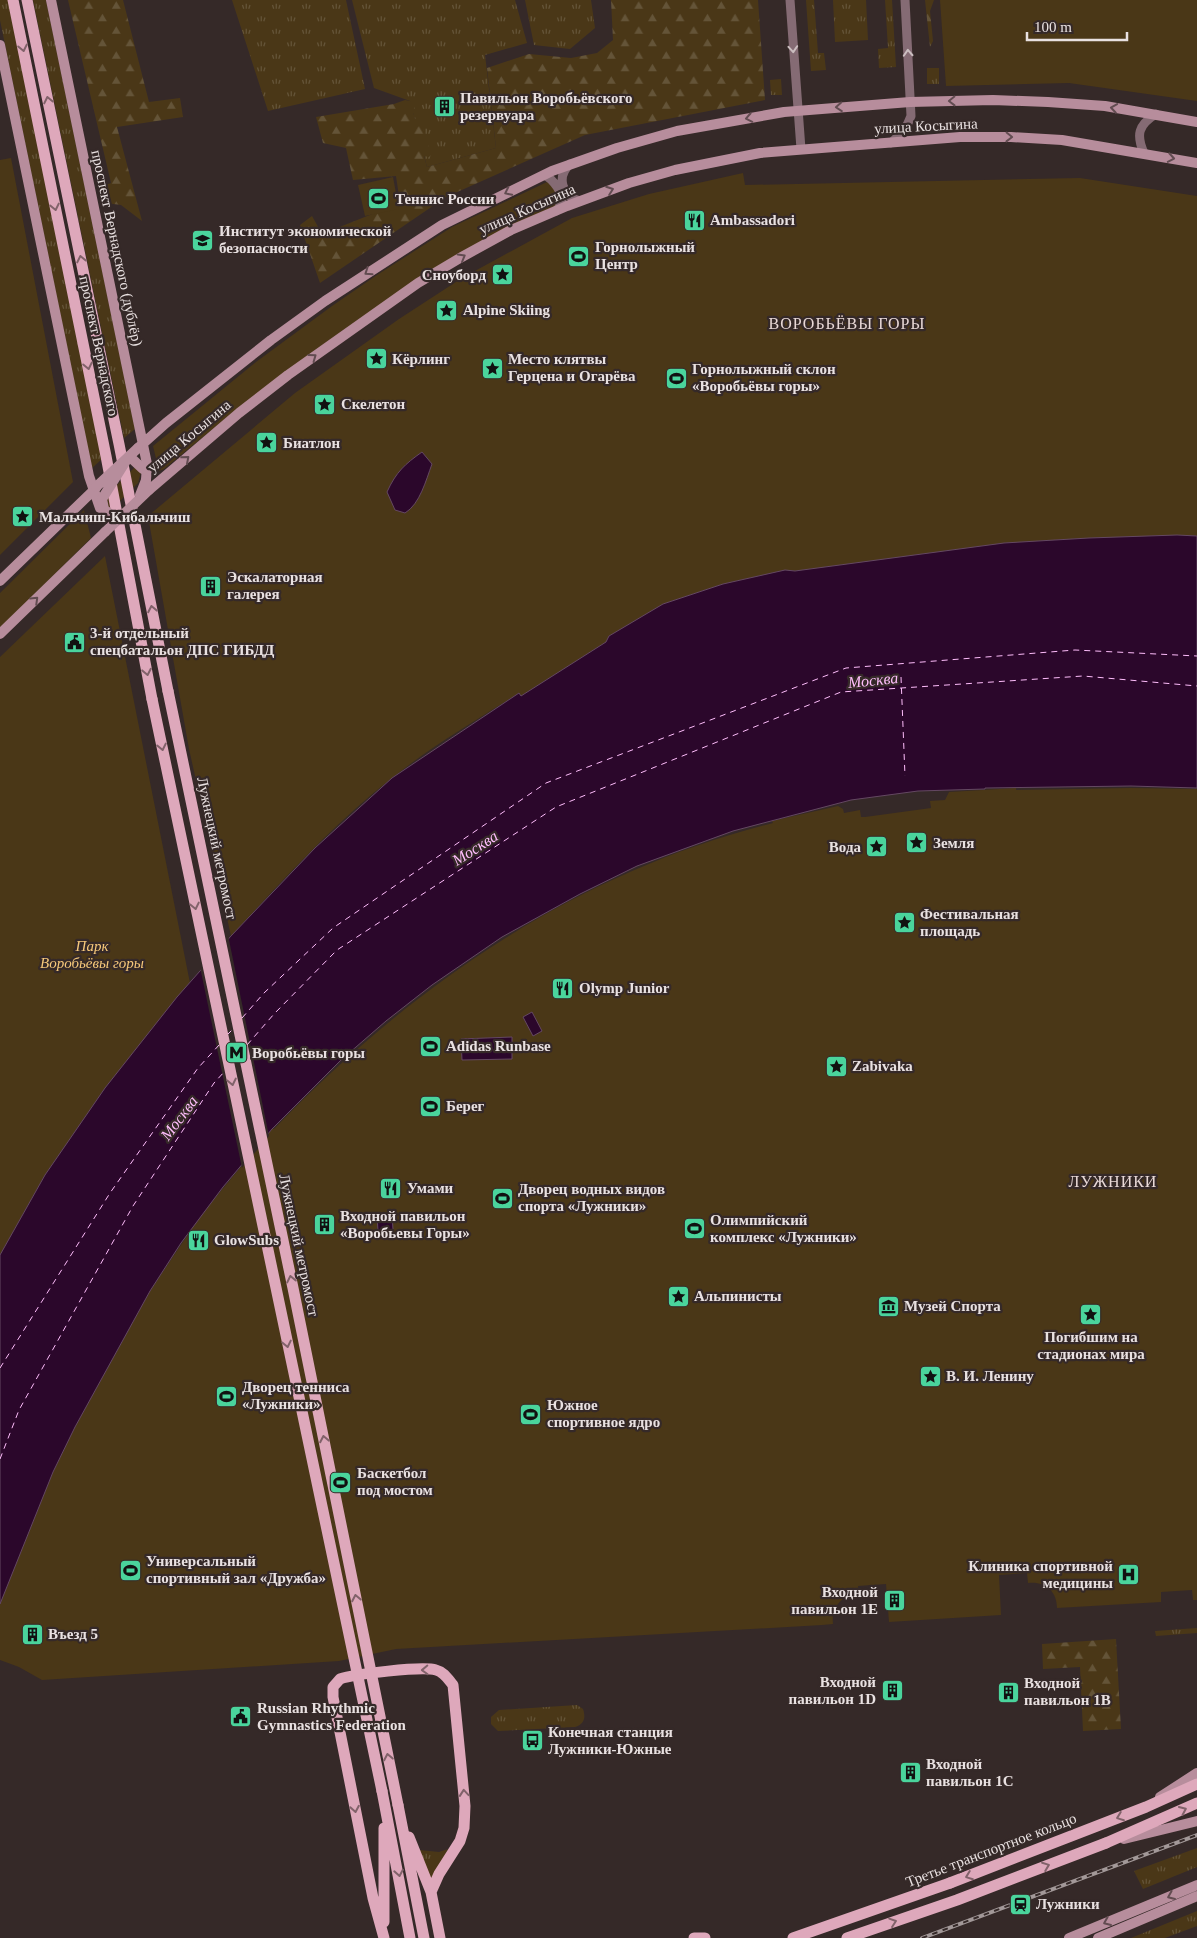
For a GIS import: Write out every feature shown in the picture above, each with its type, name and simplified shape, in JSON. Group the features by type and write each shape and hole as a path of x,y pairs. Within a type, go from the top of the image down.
{"main road":[{"name":"проспект Вернадского","path":"13,0 104,446 152,699 382,1791"},
{"name":"проспект Вернадского","path":"27,0 123,462 168,691"},
{"name":"проспект Вернадского (дублёр)","path":"51,0 140,446 147,464 146,479 138,501 117,520"},
{"path":"0,44 94,489 100,508 109,517 117,520"},
{"name":"улица Косыгина","path":"0,581 140,446 263,346 326,300 442,225 570,164 677,131 797,110 910,102 993,100 1048,102 1105,106 1197,122"},
{"name":"улица Косыгина","path":"146,479 369,317 460,258 511,230 556,210 629,183 675,170 760,153 960,138 1011,137 1062,140 1197,163"},
{"path":"117,520 104,509 102,498 129,456 146,479"},
{"path":"0,634 117,520"},
{"name":"Лужнецкий метромост","path":"168,691 293,1288 399,1810"},
{"path":"384,1937 372,1898 333,1697 333,1687 340,1679 380,1672 432,1669 443,1673 453,1685 464,1796 464,1828 460,1840 439,1874 431,1892"},
{"path":"1146,1807 1197,1773"},
{"name":"Третье транспортное кольцо","path":"793,1938 950,1883 1146,1807 1197,1784"},
{"path":"382,1791 385,1852 384,1937"},
{"path":"382,1791 410,1938"},
{"path":"847,1938 956,1900 1106,1843 1197,1803"},
{"path":"399,1810 431,1892 440,1938"},
{"path":"399,1810 424,1938"},
{"path":"1106,1843 1197,1821"},
{"path":"1070,1938 1197,1885"},
{"path":"1098,1938 1197,1896"},
{"path":"694,1938 705,1938"}],"street":[{"path":"790,0 801,149"},
{"path":"891,142 909,124 910,102 905,0"},
{"path":"1126,150 1136,141 1140,120 1135,111"},
{"path":"1144,153 1138,141 1141,126 1145,120 1156,114"},
{"path":"570,164 564,170 562,179 567,194 572,199 580,201"},
{"path":"544,175 555,182 561,199 561,204 556,210"}],"green space":[{"path":"0,0 9,0 102,459 92,468 0,20"},
{"path":"33,0 46,0 135,429 124,438"},
{"path":"68,0 123,0 149,102 180,98 183,117 117,127 142,221 121,205 106,203 103,186 111,183"},
{"path":"232,0 346,0 365,89 268,111"},
{"path":"352,0 515,0 527,43 485,55 496,148 427,167 410,101 374,88"},
{"path":"525,0 591,0 595,28 570,49 534,45"},
{"path":"611,0 758,0 765,100 585,135 446,197 320,283 300,225 312,216 322,234 400,203 396,176 353,180 346,148 323,143 316,117 394,104 405,100 415,105 415,111 413,112 415,119 421,121 431,155 429,157 424,156 427,167 496,148 487,68 529,54 571,58 597,53 613,40"},
{"path":"806,0 814,0 818,53 824,53 826,70 811,71"},
{"path":"833,0 866,0 868,40 835,42"},
{"path":"885,0 892,0 896,67 879,68 878,49 888,48"},
{"path":"925,0 934,0 930,11 933,41 930,47"},
{"path":"940,0 1197,0 1197,101 1069,83 946,86"},
{"path":"927,68 939,68 939,84 927,84"},
{"path":"781,79 782,95 771,95 770,80"},
{"path":"11,158 73,482 0,555 0,160"},
{"path":"743,173 745,185 1080,178 1197,196 1197,536 1177,535 795,571 785,570 609,636 606,642 521,696 519,693 470,723 392,778 349,814 231,936 189,749 148,516 295,393 399,319 462,278 572,218 649,194"},
{"name":"Теннис России","path":"393,177 399,209 365,216 358,185"},
{"path":"547,182 552,183 561,203 507,229 455,258 354,322 159,471 153,446 256,362 377,275 452,227"},
{"path":"135,467 141,472 138,483 109,510 106,496"},
{"path":"84,510 91,538 0,628 0,593"},
{"name":"Парк Воробьёвы горы","path":"105,556 190,983 105,1088 45,1175 0,1255 0,657"},
{"name":"Олимпийский комплекс «Лужники»","path":"1016,788 1016,790 1197,789 1197,1600 1193,1600 1192,1590 1161,1592 1161,1602 1057,1608 1055,1597 1049,1588 1040,1584 1028,1583 1027,1573 999,1575 1001,1615 889,1622 886,1584 858,1586 859,1595 843,1599 836,1607 833,1624 822,1625 396,1649 339,1661 42,1680 19,1667 0,1660 0,1604 11,1572 53,1472 75,1427 150,1291 201,1215 272,1129 383,1027 441,982 502,940 565,903 632,871 701,844 773,823 772,821 838,806 843,809 844,813 860,810 861,817 865,817 931,808 930,801 945,800 949,792"},
{"path":"1197,1628 1197,1633 1156,1636 1155,1631"},
{"path":"1116,1639 1121,1729 1083,1731 1080,1667 1043,1669 1042,1644"},
{"path":"577,1705 583,1709 584,1718 575,1727 498,1731 491,1724 491,1717 499,1710"},
{"path":"1197,1848 1197,1867 1143,1889 1134,1871"},
{"path":"448,1849 431,1883 419,1850 439,1852"},
{"path":"1197,1911 1197,1926 1165,1938 1131,1938"}],"water":[{"path":"422,452 432,464 419,498 405,513 395,510 387,492 402,469"},
{"name":"Москва","path":"1177,535 1197,536 1197,788 1131,786 985,788 918,791 851,800 733,831 637,866 580,894 502,937 432,985 341,1060 272,1129 223,1187 181,1243 150,1291 75,1427 53,1472 0,1604 0,1255 45,1175 105,1088 177,997 231,936 315,848 392,778 519,693 521,696 606,642 609,636 663,604 723,584 785,570 795,571 1004,543"},
{"path":"532,1012 542,1031 533,1036 523,1017"},
{"path":"512,1037 512,1059 462,1060 461,1039"},
{"path":"392,1214 393,1230 378,1231 377,1215"}],"pier":[{"path":"228,935 269,1136 242,1168 200,967"}],"ferry route":[{"path":"242,1018 264,993 333,928 546,783 846,668 1075,650 1197,656"},
{"path":"247,1045 274,1014 337,950 556,807 841,692 1083,676 1197,686"},
{"path":"901,677 905,776"},
{"path":"227,1035 233,1029"},
{"path":"0,1368 110,1193 198,1068 220,1044"},
{"path":"234,1060 239,1054"},
{"path":"0,1459 19,1410 133,1206 214,1083 225,1071"}],"railway":[{"path":"922,1938 1197,1835"}],"place":[{"name":"Павильон Воробьёвского резервуара","path":"444,107"},
{"name":"Теннис России","path":"379,199"},
{"name":"Ambassadori","path":"694,220"},
{"name":"Институт экономической безопасности","path":"203,240"},
{"name":"Горнолыжный Центр","path":"579,256"},
{"name":"Сноуборд","path":"502,275"},
{"name":"Alpine Skiing","path":"447,310"},
{"name":"Кёрлинг","path":"376,359"},
{"name":"Место клятвы Герцена и Огарёва","path":"492,368"},
{"name":"Горнолыжный склон «Воробьёвы горы»","path":"676,378"},
{"name":"Скелетон","path":"325,404"},
{"name":"Биатлон","path":"267,443"},
{"name":"Мальчиш-Кибальчиш","path":"23,517"},
{"name":"Эскалаторная галерея","path":"211,586"},
{"name":"3-й отдельный спецбатальон ДПС ГИБДД","path":"74,642"},
{"name":"Земля","path":"917,843"},
{"name":"Вода","path":"877,847"},
{"name":"Фестивальная площадь","path":"904,923"},
{"name":"Olymp Junior","path":"563,988"},
{"name":"Adidas Runbase","path":"430,1046"},
{"name":"Воробьёвы горы","path":"236,1053"},
{"name":"Zabivaka","path":"836,1066"},
{"name":"Берег","path":"430,1106"},
{"name":"Умами","path":"391,1188"},
{"name":"Дворец водных видов спорта «Лужники»","path":"502,1198"},
{"name":"Входной павильон «Воробьевы Горы»","path":"324,1225"},
{"name":"Олимпийский комплекс «Лужники»","path":"694,1229"},
{"name":"GlowSubs","path":"198,1240"},
{"name":"Альпинисты","path":"678,1296"},
{"name":"Музей Спорта","path":"888,1306"},
{"name":"Погибшим на стадионах мира","path":"1091,1314"},
{"name":"В. И. Ленину","path":"930,1376"},
{"name":"Дворец тенниса «Лужники»","path":"226,1396"},
{"name":"Южное спортивное ядро","path":"531,1414"},
{"name":"Баскетбол под мостом","path":"341,1482"},
{"name":"Универсальный спортивный зал «Дружба»","path":"130,1570"},
{"name":"Клиника спортивной медицины","path":"1129,1575"},
{"name":"Входной павильон 1E","path":"894,1601"},
{"name":"Въезд 5","path":"32,1634"},
{"name":"Входной павильон 1D","path":"892,1691"},
{"name":"Входной павильон 1B","path":"1008,1692"},
{"name":"Russian Rhythmic Gymnastics Federation","path":"241,1717"},
{"name":"Конечная станция Лужники-Южные","path":"532,1741"},
{"name":"Входной павильон 1C","path":"910,1773"},
{"name":"Лужники","path":"1020,1904"}],"district":[{"name":"ВОРОБЬЁВЫ ГОРЫ","path":"847,323"},
{"name":"ЛУЖНИКИ","path":"1113,1181"}]}
